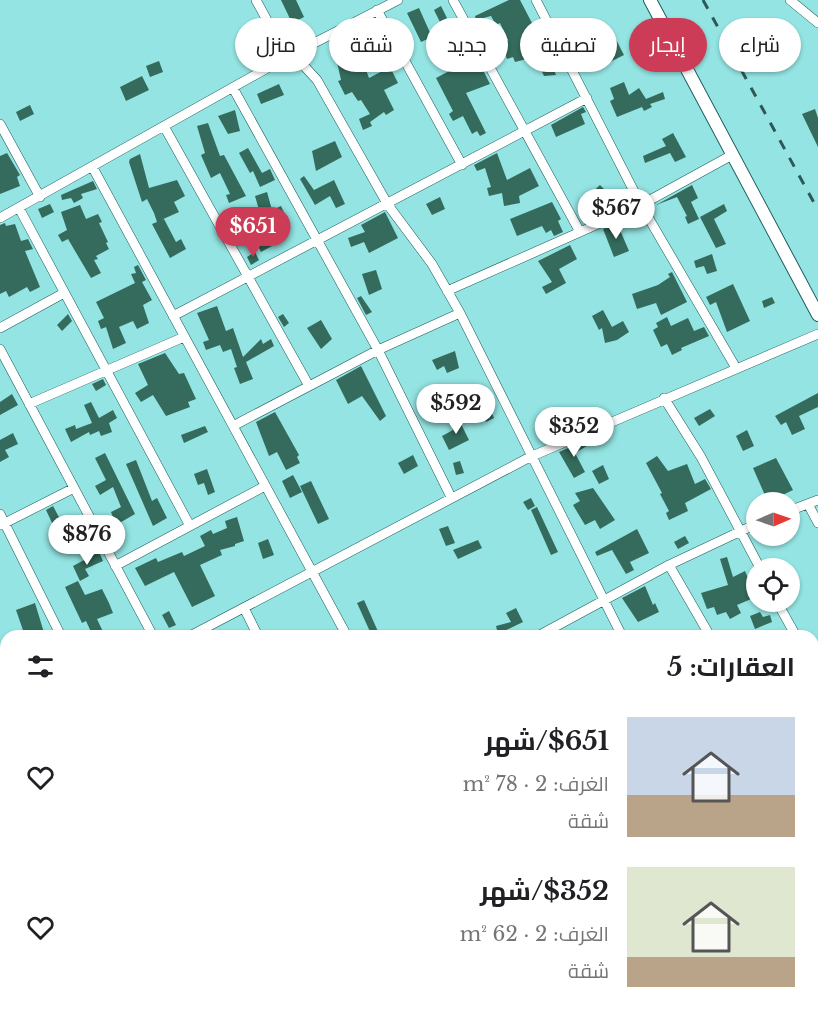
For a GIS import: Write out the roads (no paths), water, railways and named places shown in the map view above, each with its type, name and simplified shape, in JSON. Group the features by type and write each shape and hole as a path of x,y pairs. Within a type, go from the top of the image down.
{"street":[{"path":"256,0 266,18"},
{"path":"317,42 398,0"},
{"path":"453,0 580,232"},
{"path":"537,0 642,205 736,368"},
{"path":"650,0 818,315"},
{"path":"790,0 818,23"},
{"path":"377,10 462,165"},
{"path":"0,218 262,72"},
{"path":"310,72 317,80 388,205 426,255 460,313 530,457 619,630"},
{"path":"234,88 378,350 451,497"},
{"path":"173,316 388,205 587,98"},
{"path":"0,124 40,197"},
{"path":"165,128 309,386"},
{"path":"447,291 642,205 732,155"},
{"path":"93,168 344,630"},
{"path":"19,208 190,526"},
{"path":"0,327 64,292"},
{"path":"233,426 378,350 460,313"},
{"path":"202,630 530,457 818,334"},
{"path":"29,404 184,337"},
{"path":"0,349 150,630"},
{"path":"664,398 755,558"},
{"path":"115,566 265,486"},
{"path":"59,630 2,521 74,488"},
{"path":"800,507 818,500"},
{"path":"808,504 818,523"},
{"path":"548,630 746,528"},
{"path":"669,566 706,630"},
{"path":"244,608 255,630"},
{"path":"782,612 792,630"}],"railway":[{"path":"703,0 818,210"}]}
